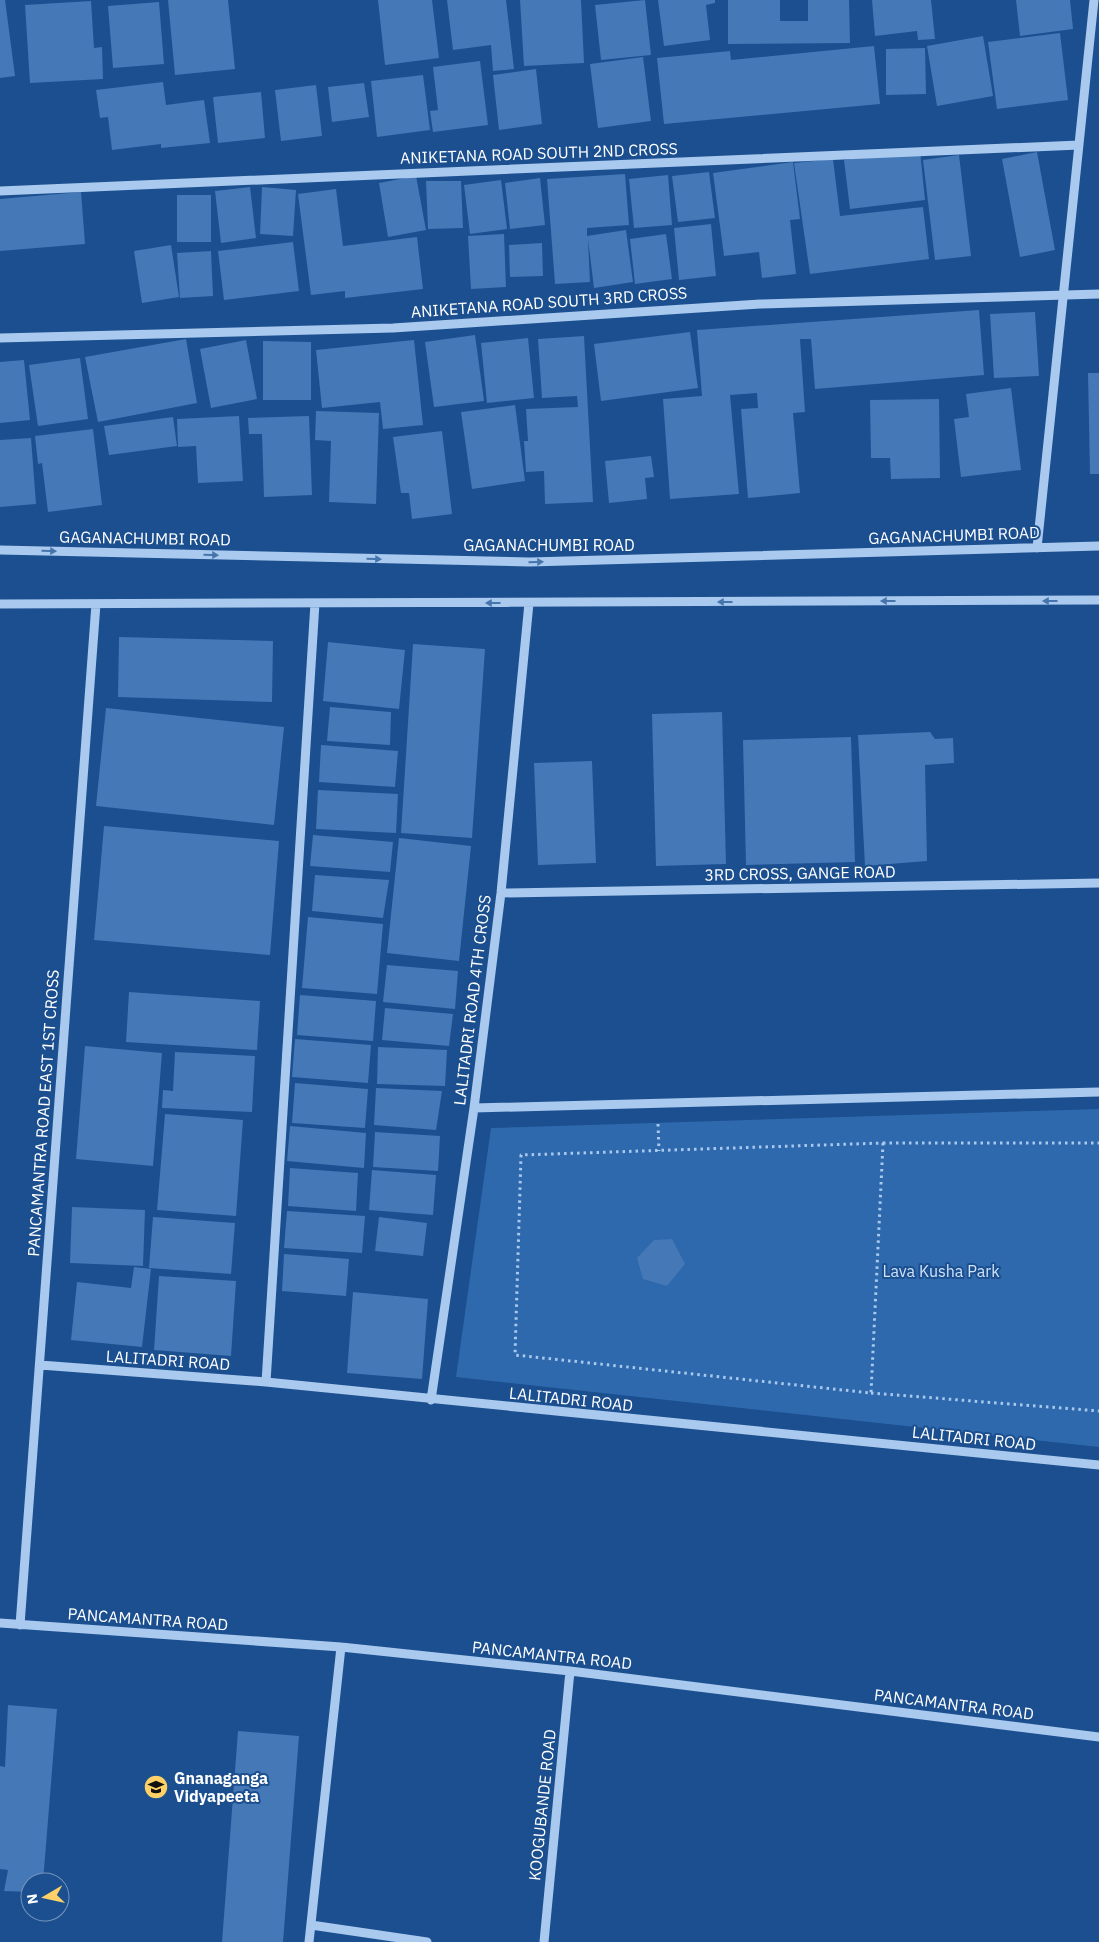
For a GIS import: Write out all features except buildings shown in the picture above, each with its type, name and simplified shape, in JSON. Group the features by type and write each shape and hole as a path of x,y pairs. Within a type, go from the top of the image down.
{"street":[{"path":"1037,548 1094,0"},
{"name":"ANIKETANA ROAD SOUTH 2ND CROSS","path":"0,191 1079,145"},
{"name":"ANIKETANA ROAD SOUTH 3RD CROSS","path":"0,338 393,328 760,304 1099,294"},
{"name":"GAGANACHUMBI ROAD","path":"0,550 530,562 1099,546"},
{"path":"0,604 1099,600"},
{"name":"LALITADRI ROAD 4TH CROSS","path":"431,1400 474,1108 501,893 529,602"},
{"path":"266,1382 315,603"},
{"name":"PANCAMANTRA ROAD EAST 1ST CROSS","path":"20,1625 96,604"},
{"name":"3RD CROSS, GANGE ROAD","path":"501,893 1099,883"},
{"path":"474,1108 1099,1092"},
{"name":"LALITADRI ROAD","path":"40,1365 266,1382 431,1400 1099,1465"},
{"name":"PANCAMANTRA ROAD","path":"0,1623 341,1648 570,1671 1099,1737"},
{"path":"309,1942 341,1648"},
{"name":"KOOGUBANDE ROAD","path":"544,1942 570,1671"},
{"path":"311,1925 427,1942"}],"path":[{"path":"656,1104 659,1151"},
{"path":"871,1393 883,1143"},
{"path":"1099,1143 883,1143 521,1155 515,1355 871,1393 1099,1411"}],"green space":[{"name":"Lava Kusha Park","path":"1099,1109 1099,1447 456,1377 491,1128"}],"place":[{"name":"Gnanaganga Vidyapeeta","path":"156,1787"}]}
